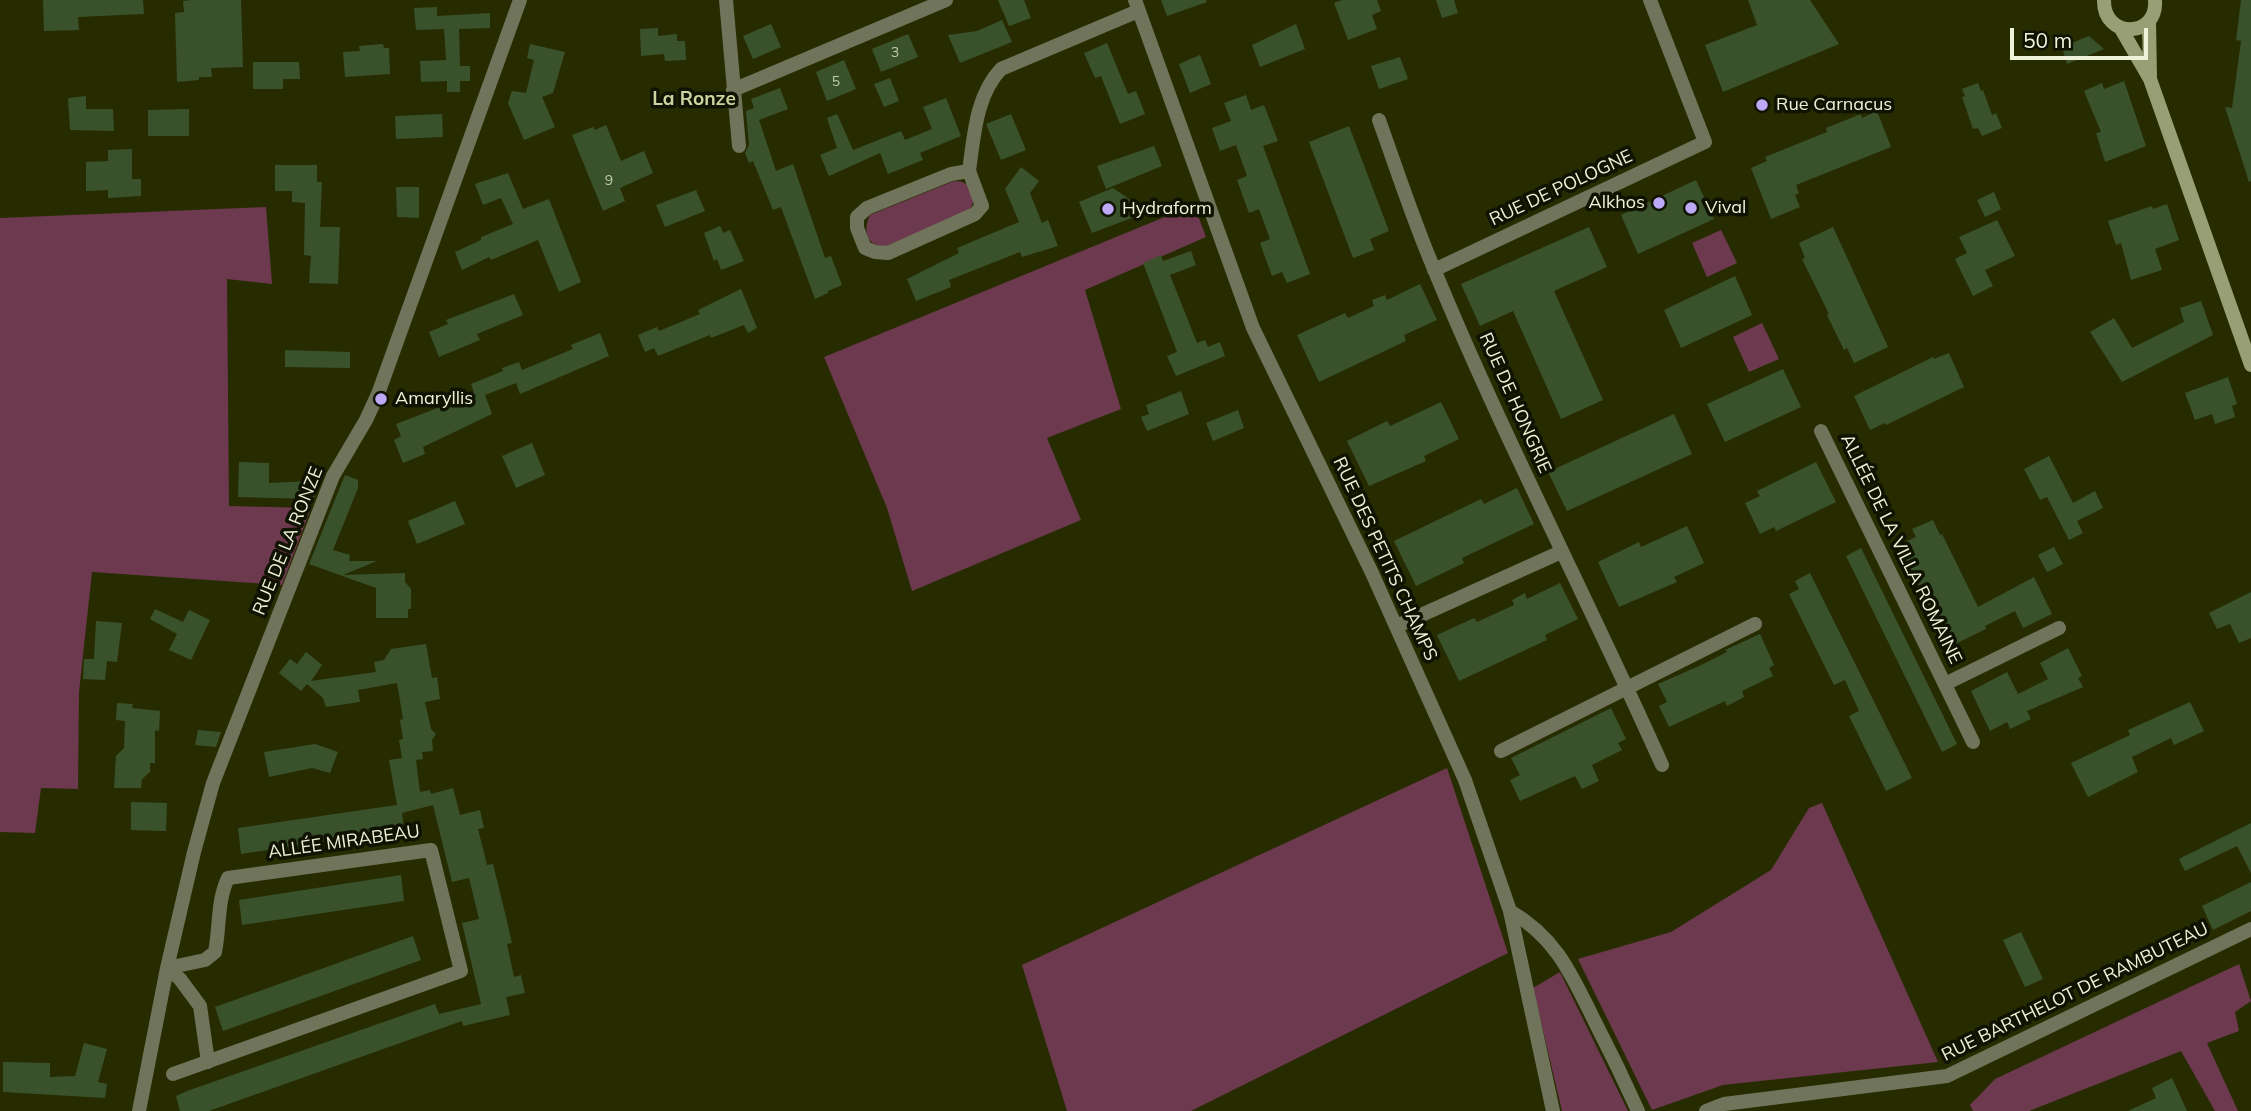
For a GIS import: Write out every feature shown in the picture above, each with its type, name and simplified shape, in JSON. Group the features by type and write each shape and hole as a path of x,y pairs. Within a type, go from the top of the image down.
{"main road":[{"path":"2104,0 2105,13 2110,22 2130,30 2141,28 2149,21 2158,1"},
{"path":"2149,21 2150,79"},
{"path":"2120,27 2150,79 2251,365"}],"street":[{"name":"RUE DE LA RONZE","path":"139,1111 167,968 213,783 333,476 366,420 377,394 520,0"},
{"path":"726,0 739,146"},
{"path":"733,90 946,0"},
{"name":"RUE DE POLOGNE","path":"1434,270 1705,142 1650,0"},
{"path":"970,171 951,174 867,208 857,218 857,228 865,248 888,253 975,214 982,206 970,171 978,116 992,79 1002,69 1137,6"},
{"name":"RUE DES PETITS CHAMPS","path":"1137,6 1253,328 1397,626 1465,780 1510,911 1553,1111"},
{"name":"RUE DE HONGRIE","path":"1379,120 1434,270 1561,552 1627,686 1662,765"},
{"name":"ALLÉE DE LA VILLA ROMAINE","path":"1821,431 1973,742"},
{"path":"1397,626 1561,552"},
{"path":"1501,751 1755,624"},
{"name":"ALLÉE DE LA VILLA ROMAINE","path":"1945,684 2059,628"},
{"name":"ALLÉE MIRABEAU","path":"167,968 205,960 215,953 221,893 228,878 431,850 461,971 173,1074"},
{"path":"1510,911 1529,922 1553,945 1575,978 1639,1111"},
{"name":"RUE BARTHELOT DE RAMBUTEAU","path":"1706,1111 1724,1104 1947,1076 2251,929"},
{"path":"167,968 180,979 201,1006 208,1062"}],"shaded area":[{"path":"954,181 965,183 972,191 973,201 969,211 884,247 870,240 867,226 870,215"},
{"path":"1194,205 1206,237 1085,290 1121,409 1047,438 1081,520 912,591 887,508 824,357"},
{"path":"266,207 272,284 227,279 229,506 311,508 282,585 92,572 79,692 78,789 41,788 35,833 0,832 0,218"},
{"path":"1721,230 1737,263 1707,277 1692,243"},
{"path":"1762,323 1779,359 1749,372 1733,337"},
{"path":"1447,768 1508,953 1191,1111 1067,1111 1022,965"},
{"path":"1822,803 1938,1062 1723,1085 1652,1110 1578,959 1671,932 1771,870 1809,808"},
{"path":"2239,964 2251,1001 2235,1012 2239,1031 2207,1043 2238,1111 2215,1111 2181,1051 2029,1111 1973,1111 1970,1105 1995,1079"},
{"path":"1560,972 1628,1111 1562,1111 1533,988"}],"building":[{"path":"43,0 143,0 144,14 78,17 79,30 44,31"},
{"path":"241,0 243,67 211,68 212,77 177,82 175,13 184,12 183,1"},
{"path":"998,0 1024,0 1031,18 1009,26"},
{"path":"1161,0 1206,0 1207,2 1167,16"},
{"path":"1342,0 1377,0 1381,11 1372,15 1377,29 1348,40 1334,3"},
{"path":"1436,0 1454,0 1458,13 1442,18"},
{"path":"1748,0 1810,0 1839,44 1723,92 1705,45 1757,25"},
{"path":"2241,0 2251,0 2249,182 2225,107 2232,108 2241,41 2236,40"},
{"path":"437,7 437,16 490,13 490,28 459,29 460,66 470,66 470,81 460,81 460,92 447,92 447,81 421,82 420,61 446,60 444,29 416,30 414,8"},
{"path":"1002,20 1012,42 960,63 948,35 977,31"},
{"path":"771,24 781,47 753,59 743,36"},
{"path":"1296,24 1305,49 1260,67 1252,45"},
{"path":"658,28 658,36 677,34 677,41 685,41 686,60 665,61 664,54 641,56 640,29"},
{"path":"908,34 918,57 881,72 872,49"},
{"path":"2089,36 2104,49 2067,64 2062,47"},
{"path":"1107,43 1128,94 1136,91 1145,114 1120,124 1101,76 1095,78 1084,53"},
{"path":"383,44 384,48 389,48 390,74 345,77 343,52 360,51 359,46"},
{"path":"530,44 565,52 553,93 542,97 555,127 524,140 508,103 512,91 526,93 534,60 527,58"},
{"path":"1200,55 1211,84 1190,93 1179,64"},
{"path":"1400,57 1408,79 1379,89 1371,66"},
{"path":"844,60 856,89 827,101 816,72"},
{"path":"253,62 299,62 300,79 283,79 283,89 253,89"},
{"path":"890,78 899,101 884,107 874,84"},
{"path":"2124,81 2146,146 2105,162 2096,133 2101,132 2084,91 2102,83 2104,89"},
{"path":"1978,83 1992,115 1996,113 2002,128 1982,136 1978,128 1973,129 1962,97 1965,96 1962,89"},
{"path":"780,88 788,109 759,120 776,171 793,164 825,258 831,256 842,285 815,299 781,207 773,210 753,161 749,163 745,153 749,145 746,111 754,108 751,99"},
{"path":"1246,95 1251,110 1264,105 1278,141 1263,146 1310,274 1287,283 1282,272 1272,276 1260,243 1270,239 1259,209 1249,213 1237,180 1247,176 1236,145 1220,151 1212,128 1231,121 1224,103"},
{"path":"86,96 86,109 113,109 114,131 70,130 68,98"},
{"path":"946,98 961,136 920,153 923,160 888,174 880,153 829,176 820,155 837,148 827,118 837,114 853,150 901,131 905,140 932,129 923,107"},
{"path":"189,109 189,136 148,136 148,110"},
{"path":"1877,111 1891,147 1796,185 1799,193 1795,195 1800,207 1771,219 1751,168 1767,161 1765,157 1827,132 1826,128 1861,114 1862,118"},
{"path":"442,114 443,137 396,139 395,116"},
{"path":"1011,114 1026,150 1001,160 986,124"},
{"path":"606,125 621,161 644,151 653,173 620,188 625,201 603,211 572,135"},
{"path":"1349,126 1389,231 1370,239 1374,250 1353,258 1309,142"},
{"path":"1154,146 1162,166 1106,189 1097,166"},
{"path":"132,149 132,179 141,179 141,196 108,198 108,190 86,191 86,162 108,161 108,150"},
{"path":"275,165 317,165 317,182 322,182 320,227 340,227 338,284 309,283 311,256 304,255 305,203 292,202 292,191 275,191"},
{"path":"1021,167 1039,181 1030,193 1042,223 1048,220 1058,246 1022,257 1020,252 949,280 951,287 916,301 907,279 959,253 957,248 1019,222 1005,189"},
{"path":"508,173 523,209 549,199 581,282 559,292 538,240 491,260 489,257 462,270 455,252 481,240 481,237 513,224 501,198 483,205 475,184"},
{"path":"1696,180 1714,219 1638,254 1621,215"},
{"path":"396,187 419,187 419,218 397,217"},
{"name":"Hydraform","path":"1113,188 1132,201 1137,216 1092,233 1079,202"},
{"path":"696,190 705,211 665,227 656,205"},
{"path":"1994,192 2001,209 1985,217 1977,200"},
{"path":"2167,204 2179,240 2155,249 2162,270 2131,280 2121,243 2116,245 2108,221 2152,206 2153,209"},
{"path":"1997,220 2015,256 1985,270 1993,286 1973,296 1955,259 1967,253 1959,237"},
{"path":"720,226 723,233 730,230 744,261 721,270 717,259 714,261 704,233"},
{"path":"1589,227 1607,267 1554,291 1603,400 1561,419 1513,311 1480,326 1461,284"},
{"path":"1833,227 1888,347 1854,363 1847,348 1844,350 1827,315 1829,314 1802,259 1805,258 1799,243"},
{"path":"1191,251 1196,265 1170,275 1197,343 1205,340 1208,347 1220,342 1225,356 1176,376 1167,356 1177,352 1143,263 1161,255 1163,261"},
{"path":"1735,276 1752,315 1681,348 1664,310"},
{"path":"1420,284 1437,320 1404,335 1406,341 1319,382 1297,335 1345,313 1348,318 1374,306 1372,300 1385,295 1387,300"},
{"path":"741,289 757,328 748,333 744,325 711,338 710,335 658,356 654,348 645,352 638,335 657,327 659,331 700,314 698,310"},
{"path":"514,294 523,315 477,334 480,340 439,357 429,332 448,324 446,320"},
{"path":"2201,301 2213,335 2122,382 2090,332 2114,318 2132,348 2184,322 2180,308"},
{"path":"600,333 609,356 520,394 516,383 485,395 492,414 423,447 425,454 403,463 394,440 401,436 396,424 461,399 460,397 474,392 471,384 503,371 502,368 519,362 522,370 573,349 571,345"},
{"path":"285,350 350,352 350,368 285,367"},
{"path":"1949,353 1964,387 1886,425 1885,423 1870,430 1854,396 1933,357 1934,359"},
{"path":"1783,369 1801,407 1725,442 1707,404"},
{"path":"2228,377 2237,404 2232,406 2235,417 2215,424 2212,414 2195,420 2185,393"},
{"path":"1181,391 1189,414 1147,431 1141,417 1149,414 1146,405"},
{"path":"1441,402 1459,439 1424,456 1426,461 1369,486 1347,441 1387,421 1390,426"},
{"path":"1238,410 1244,428 1213,441 1206,423"},
{"path":"1674,414 1692,454 1567,511 1548,472"},
{"path":"532,443 545,475 516,488 502,456"},
{"path":"2049,456 2073,503 2095,491 2103,508 2077,521 2083,533 2069,540 2047,497 2040,500 2024,469"},
{"path":"239,462 269,463 269,483 309,481 320,484 313,499 238,497"},
{"path":"1816,462 1836,502 1776,531 1774,527 1760,534 1745,503 1760,496 1757,491"},
{"path":"345,475 358,480 358,488 333,550 350,555 349,561 377,561 343,575 405,573 405,582 411,589 408,618 376,618 376,588 309,564"},
{"path":"1517,488 1534,524 1462,558 1464,563 1416,586 1394,541 1481,499 1484,504"},
{"path":"455,501 465,524 417,544 408,521"},
{"path":"1933,520 1978,607 2034,577 2052,614 2023,628 2015,611 1949,647 1899,545 1916,537 1912,529"},
{"path":"1687,526 1704,563 1674,577 1677,582 1619,607 1598,562 1639,542 1641,547"},
{"path":"2054,547 2063,564 2047,572 2038,555"},
{"path":"1861,548 1957,744 1942,752 1846,556"},
{"path":"1810,573 1912,778 1886,791 1849,716 1859,711 1845,680 1834,685 1789,594 1799,589 1795,581"},
{"path":"1560,583 1578,619 1545,635 1547,640 1459,681 1437,635 1474,618 1477,622 1514,605 1512,600 1525,593 1527,599"},
{"path":"2251,592 2251,638 2239,643 2230,624 2217,629 2209,613"},
{"path":"155,609 183,622 189,610 210,620 191,660 169,650 177,634 150,619"},
{"path":"96,621 122,623 117,662 107,661 105,680 83,679 84,659 94,659"},
{"path":"1760,634 1774,665 1769,668 1773,676 1742,691 1744,697 1727,706 1725,701 1669,727 1659,706 1667,702 1658,684"},
{"path":"426,644 432,678 437,677 440,699 425,702 431,729 436,734 432,740 433,751 422,752 423,759 416,760 420,792 430,790 431,794 453,788 460,815 480,810 484,828 478,829 487,865 493,864 505,913 512,943 507,944 514,977 521,975 525,993 506,997 510,1015 463,1026 462,1021 209,1111 180,1111 176,1096 187,1091 435,1004 439,1014 481,1004 462,923 479,919 469,878 452,882 433,805 402,813 404,830 241,854 238,828 397,805 389,760 402,758 399,740 403,739 400,720 403,719 397,683 358,690 360,702 326,707 323,698 307,684 301,691 279,673 290,659 297,664 306,652 322,665 311,681 376,672 374,662 384,660 391,649"},
{"path":"2068,648 2082,676 2078,678 2083,687 2027,711 2031,719 2010,729 2007,722 1990,731 1971,691 2007,672 2018,694 2048,679 2040,663"},
{"path":"2190,702 2204,731 2174,745 2171,738 2132,757 2138,772 2088,797 2071,763 2130,735 2128,730"},
{"path":"117,703 133,704 132,708 160,711 159,731 155,730 155,763 150,763 150,772 142,779 141,788 114,788 116,756 124,748 125,721 116,720"},
{"path":"1611,708 1626,739 1618,743 1622,750 1592,765 1599,781 1582,789 1575,776 1520,801 1510,780 1520,775 1511,758"},
{"path":"198,730 221,732 216,747 195,745"},
{"path":"315,744 338,752 330,773 312,768 269,777 264,752"},
{"path":"131,802 167,803 166,831 131,830"},
{"path":"2251,823 2251,873 2237,846 2185,871 2179,859"},
{"path":"401,875 404,901 242,925 239,900"},
{"path":"2251,882 2251,911 2213,930 2202,906"},
{"path":"2021,932 2043,979 2025,987 2003,940"},
{"path":"413,936 421,960 223,1031 215,1007"},
{"path":"84,1043 107,1049 98,1082 107,1084 105,1098 3,1092 3,1062 50,1063 50,1077 75,1076"},
{"path":"2172,1078 2187,1111 2128,1111 2156,1098 2152,1088"}],"place":[{"name":"Rue Carnacus","path":"1762,105"},
{"name":"Alkhos","path":"1659,203"},
{"name":"Vival","path":"1691,208"},
{"name":"Hydraform","path":"1108,209"},
{"name":"Amaryllis","path":"381,399"}],"district":[{"name":"La Ronze","path":"694,99"}]}
